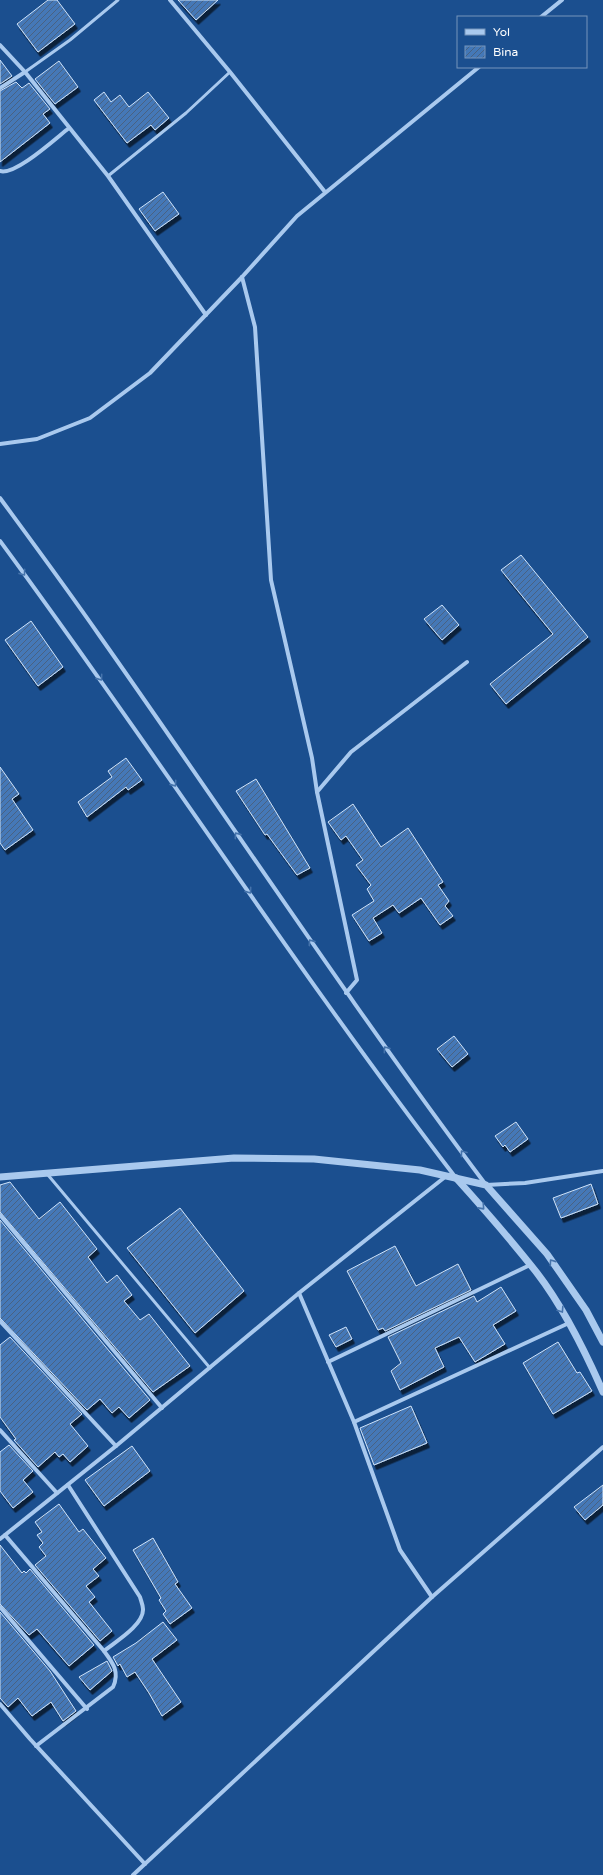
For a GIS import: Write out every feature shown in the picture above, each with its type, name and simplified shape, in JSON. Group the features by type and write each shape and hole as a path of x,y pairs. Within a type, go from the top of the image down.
{"street":[{"path":"170,0 230,72 325,192"},
{"path":"542,16 562,0"},
{"path":"0,45 25,72 108,176 206,315"},
{"path":"0,444 37,439 90,418 150,373 242,278 297,216 478,68"},
{"path":"0,88 25,72"},
{"path":"0,171 3,172 18,167 69,128"},
{"path":"242,278 255,327 271,580 312,758 317,792 357,980 346,993"},
{"path":"0,498 98,634 346,993 425,1104 486,1185 547,1254 586,1310 603,1342"},
{"path":"0,541 81,651 331,1008 456,1178 499,1225 530,1265 569,1323 603,1392"},
{"path":"317,792 351,752 467,662"},
{"path":"0,1177 234,1158 314,1159 420,1170 445,1177 486,1185 525,1183 603,1171"},
{"path":"0,1539 116,1446 299,1293 445,1177"},
{"path":"0,1215 162,1408"},
{"path":"328,1362 530,1265"},
{"path":"299,1293 354,1422 400,1550 432,1597"},
{"path":"0,1321 116,1446"},
{"path":"354,1422 569,1323"},
{"path":"0,1430 57,1493"},
{"path":"133,1875 432,1597 603,1446"},
{"path":"68,1485 136,1588 142,1604 142,1615 132,1630 104,1651"},
{"path":"5,1535 104,1651 116,1670 115,1682 112,1687 86,1709 36,1746"},
{"path":"0,1607 86,1709"},
{"path":"0,1704 36,1746 145,1864"}],"lane":[{"path":"25,72 70,40 118,0"},
{"path":"108,176 186,113 230,72"},
{"path":"47,1174 210,1368"}],"building":[{"path":"48,0 57,0 75,24 38,52 17,24"},
{"path":"178,0 218,0 196,20"},
{"path":"0,60 12,76 0,84"},
{"path":"59,61 78,87 55,104 35,79"},
{"path":"16,82 22,88 29,83 50,109 43,114 50,123 0,162 0,91"},
{"path":"104,92 111,102 120,95 129,107 148,92 169,118 155,130 151,125 127,143 94,100"},
{"path":"163,192 179,214 155,231 139,209"},
{"path":"521,555 588,637 506,704 490,684 553,634 501,570"},
{"path":"442,605 459,625 442,640 424,619"},
{"path":"31,621 63,667 38,686 5,640"},
{"path":"126,758 142,780 128,790 126,787 87,817 78,802 112,777 108,771"},
{"path":"0,767 19,794 12,799 33,830 5,850 0,843"},
{"path":"256,779 310,868 297,875 267,834 265,835 236,791"},
{"path":"353,804 381,847 408,828 443,882 438,885 449,901 445,906 453,916 440,925 421,898 399,913 393,905 373,918 382,933 369,941 352,915 374,901 367,889 371,885 356,865 363,860 346,836 341,840 328,822"},
{"path":"454,1036 468,1054 452,1067 437,1049"},
{"path":"516,1122 528,1139 510,1152 505,1145 503,1147 495,1136"},
{"path":"10,1182 39,1219 60,1202 97,1249 88,1257 107,1283 117,1275 132,1295 124,1301 140,1320 149,1314 190,1366 153,1392 0,1212 0,1185"},
{"path":"591,1184 598,1204 561,1218 553,1198"},
{"path":"180,1208 244,1291 195,1333 127,1248"},
{"path":"0,1220 150,1400 129,1418 119,1407 112,1413 100,1399 87,1410 0,1318"},
{"path":"395,1246 416,1286 458,1264 471,1290 385,1331 383,1328 378,1330 347,1271"},
{"path":"501,1287 516,1311 493,1325 505,1344 475,1362 459,1337 435,1348 444,1367 400,1390 391,1371 401,1363 388,1337 474,1296 477,1302"},
{"path":"346,1327 352,1339 336,1347 329,1335"},
{"path":"10,1337 82,1414 70,1424 88,1446 70,1462 63,1454 59,1457 55,1452 38,1467 14,1440 16,1439 0,1417 0,1345"},
{"path":"558,1342 577,1373 580,1372 592,1391 553,1414 523,1363"},
{"path":"411,1406 427,1443 374,1465 360,1428"},
{"path":"9,1445 33,1471 23,1480 33,1492 13,1508 0,1491 0,1452"},
{"path":"132,1446 150,1471 104,1506 85,1480"},
{"path":"603,1485 603,1505 585,1520 574,1507"},
{"path":"59,1504 79,1532 83,1529 106,1558 93,1569 99,1576 86,1586 95,1597 89,1602 112,1631 100,1641 35,1565 46,1556 39,1547 43,1543 37,1535 42,1532 35,1522"},
{"path":"153,1538 178,1582 175,1584 192,1608 170,1624 163,1614 166,1611 159,1600 161,1598 133,1550"},
{"path":"0,1545 22,1573 24,1571 26,1573 30,1569 94,1645 69,1666 37,1629 29,1635 0,1604"},
{"path":"0,1612 50,1671 76,1711 63,1721 51,1702 32,1716 18,1698 8,1707 0,1698"},
{"path":"163,1622 177,1640 152,1659 181,1702 162,1716 135,1672 127,1677 120,1664 118,1666 113,1657 136,1643"},
{"path":"107,1661 112,1671 90,1690 79,1677"}]}
